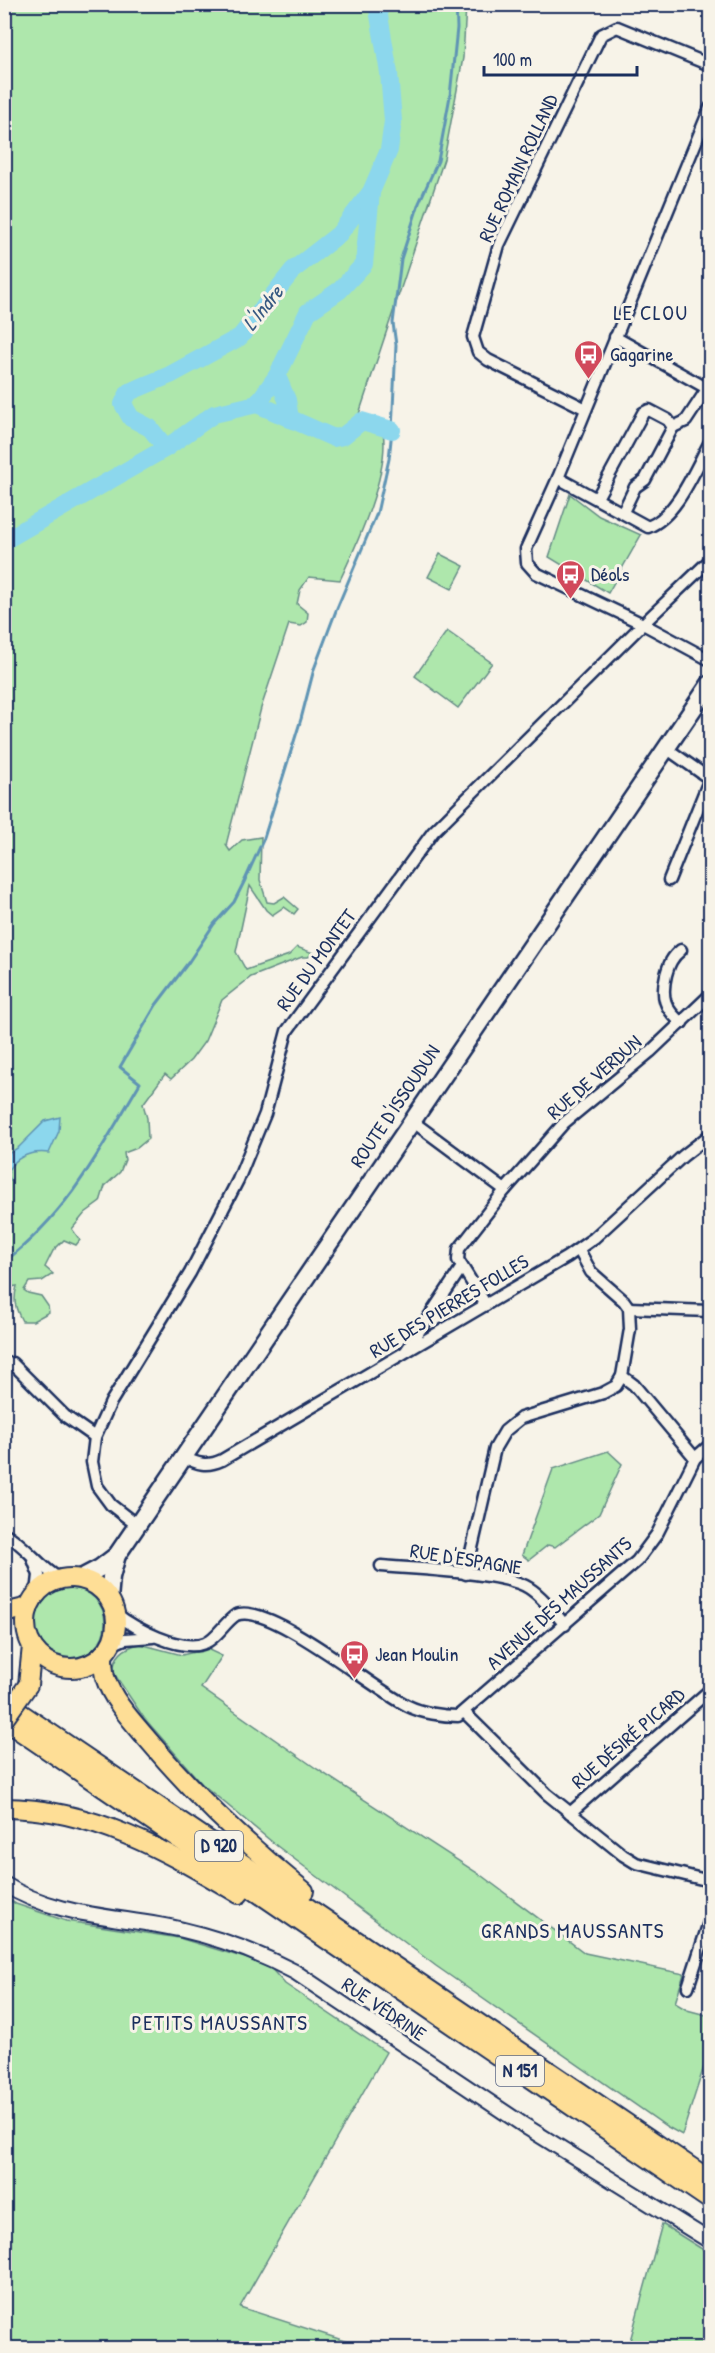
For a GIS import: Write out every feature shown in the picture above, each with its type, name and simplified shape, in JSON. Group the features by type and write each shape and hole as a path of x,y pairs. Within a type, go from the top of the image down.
{"main road":[{"name":"ROUTE D'ISSOUDUN","path":"112,1606 110,1581 121,1551 711,684"},
{"name":"ROUTE D'ISSOUDUN","path":"79,1578 100,1568 121,1551"},
{"path":"4,1613 33,1600 51,1582 60,1579 79,1578 96,1586 112,1606 115,1630 106,1650 90,1663 76,1667 60,1666 40,1655 32,1646"},
{"path":"28,1685 32,1646 26,1627 33,1600"},
{"name":"N 151","path":"106,1650 106,1680 127,1715 182,1780 256,1852 315,1900 408,1966 433,1991 711,2180"},
{"path":"4,1719 28,1685 60,1666"},
{"name":"D 920","path":"4,1701 433,1991"},
{"name":"D 920","path":"4,1719 329,1941"},
{"name":"D 920","path":"4,1808 19,1808 70,1817 111,1828 142,1840 185,1862 284,1921 329,1941"},
{"name":"N 151","path":"329,1941 711,2200"}],"street":[{"name":"RUE ROMAIN ROLLAND","path":"586,409 488,360 478,352 473,337 499,245 601,35 617,27 711,65"},
{"path":"711,108 558,478 526,549 526,563 536,573 643,624 711,660"},
{"path":"615,337 709,389 686,422 673,427 645,480 635,487 623,512"},
{"path":"597,498 643,413 649,410 668,420 673,427"},
{"path":"558,478 648,526 660,522 673,508 711,442"},
{"name":"RUE DU MONTET","path":"138,1526 111,1505 97,1486 92,1462 95,1437 111,1402 190,1273 238,1180 265,1114 287,1031 433,832 643,624 711,560"},
{"path":"666,748 710,779 669,880"},
{"path":"681,950 670,962 663,991 669,1012 682,1023"},
{"name":"RUE DE VERDUN","path":"404,1354 462,1267 457,1257 458,1250 505,1190 564,1123 650,1052 711,995"},
{"path":"412,1121 505,1190"},
{"name":"RUE DES PIERRES FOLLES","path":"184,1457 203,1465 215,1463 579,1250 683,1156 711,1135"},
{"path":"466,1574 495,1448 505,1431 521,1418 603,1394 616,1386 622,1376 630,1329 629,1308 591,1272 579,1250"},
{"path":"462,1267 486,1305"},
{"path":"629,1308 709,1311"},
{"path":"12,1363 65,1416 95,1437"},
{"path":"622,1376 634,1385 695,1458"},
{"name":"AVENUE DES MAUSSANTS","path":"461,1714 637,1561 657,1534 695,1458 711,1446"},
{"path":"4,1533 46,1570 60,1579"},
{"path":"30,1554 38,1571 33,1600"},
{"name":"RUE D'ESPAGNE","path":"381,1566 514,1581 529,1587 565,1625"},
{"path":"112,1606 133,1626 180,1643 200,1645 210,1640 236,1615 254,1614 300,1637 407,1706 461,1714 547,1794 631,1860 711,1881"},
{"path":"106,1650 130,1638 156,1636"},
{"name":"RUE DÉSIRÉ PICARD","path":"570,1813 711,1690"},
{"name":"RUE VÉDRINE","path":"4,1884 35,1899 74,1911 182,1929 263,1955 295,1972 525,2126 711,2241"},
{"path":"688,1987 711,1919"}],"green space":[{"path":"5,5 466,5 463,58 444,159 354,429 362,426 383,432 382,467 377,487 363,528 340,580 309,577 300,590 297,604 308,613 307,622 301,626 289,624 261,708 226,845 230,851 242,840 261,837 260,880 267,902 274,903 284,897 298,909 294,914 284,907 272,915 250,886 236,952 246,970 289,955 297,947 313,953 308,957 302,957 251,977 222,1000 205,1041 191,1060 171,1079 165,1074 143,1104 147,1118 148,1139 137,1148 124,1153 125,1160 120,1172 105,1186 100,1202 85,1213 72,1229 80,1240 76,1245 64,1240 53,1251 45,1267 53,1274 42,1281 29,1282 24,1290 41,1296 48,1306 49,1312 33,1321 22,1321 16,1308 17,1286 5,1288"},
{"path":"570,494 599,516 641,535 608,593 549,557"},
{"path":"440,554 464,566 452,589 428,577"},
{"path":"447,631 492,663 458,708 415,676"},
{"path":"608,1451 622,1464 599,1514 555,1547 548,1545 529,1560 522,1555 553,1469"},
{"path":"70,1588 89,1594 99,1604 105,1623 99,1642 89,1652 70,1658 51,1652 41,1642 35,1623 41,1604 51,1594"},
{"path":"140,1644 182,1655 207,1649 222,1656 201,1688 317,1769 482,1876 585,1953 684,1974 675,2003 687,2010 710,2016 710,2048 682,2135 436,1966 277,1846 202,1784 144,1718 113,1672 118,1656 130,1647"},
{"path":"4,1897 16,1904 66,1921 179,1938 268,1965 285,1984 386,2052 240,2307 367,2348 5,2348"},
{"path":"662,2224 710,2254 710,2348 628,2348"}],"water":[{"path":"60,1117 59,1131 49,1153 31,1154 16,1161 8,1170 10,1181 5,1182 5,1156 19,1147 45,1121"}],"waterway":[{"name":"L'Indre","path":"166,448 150,428 131,418 123,404 129,392 170,375 240,337 293,270 339,234 371,192 389,150 393,121 389,73 377,4"},
{"path":"4,1262 47,1223 65,1202 96,1157 140,1083 120,1067 156,1005 214,924 234,902 264,838 314,669 377,513 389,459 392,430 396,345 393,323 401,259 419,203 438,161 450,96 457,28 456,4"},
{"path":"4,541 166,448 214,414 257,404 277,376 308,312 340,290 364,264 371,193"},
{"path":"277,376 287,400 290,419"},
{"path":"257,404 334,438 343,436 362,421 392,430"}],"place":[{"name":"Gagarine","path":"589,380"},
{"name":"Déols","path":"570,600"},
{"name":"Jean Moulin","path":"354,1680"}],"district":[{"name":"LE CLOU","path":"651,313"},
{"name":"GRANDS MAUSSANTS","path":"573,1931"},
{"name":"PETITS MAUSSANTS","path":"220,2023"}]}
